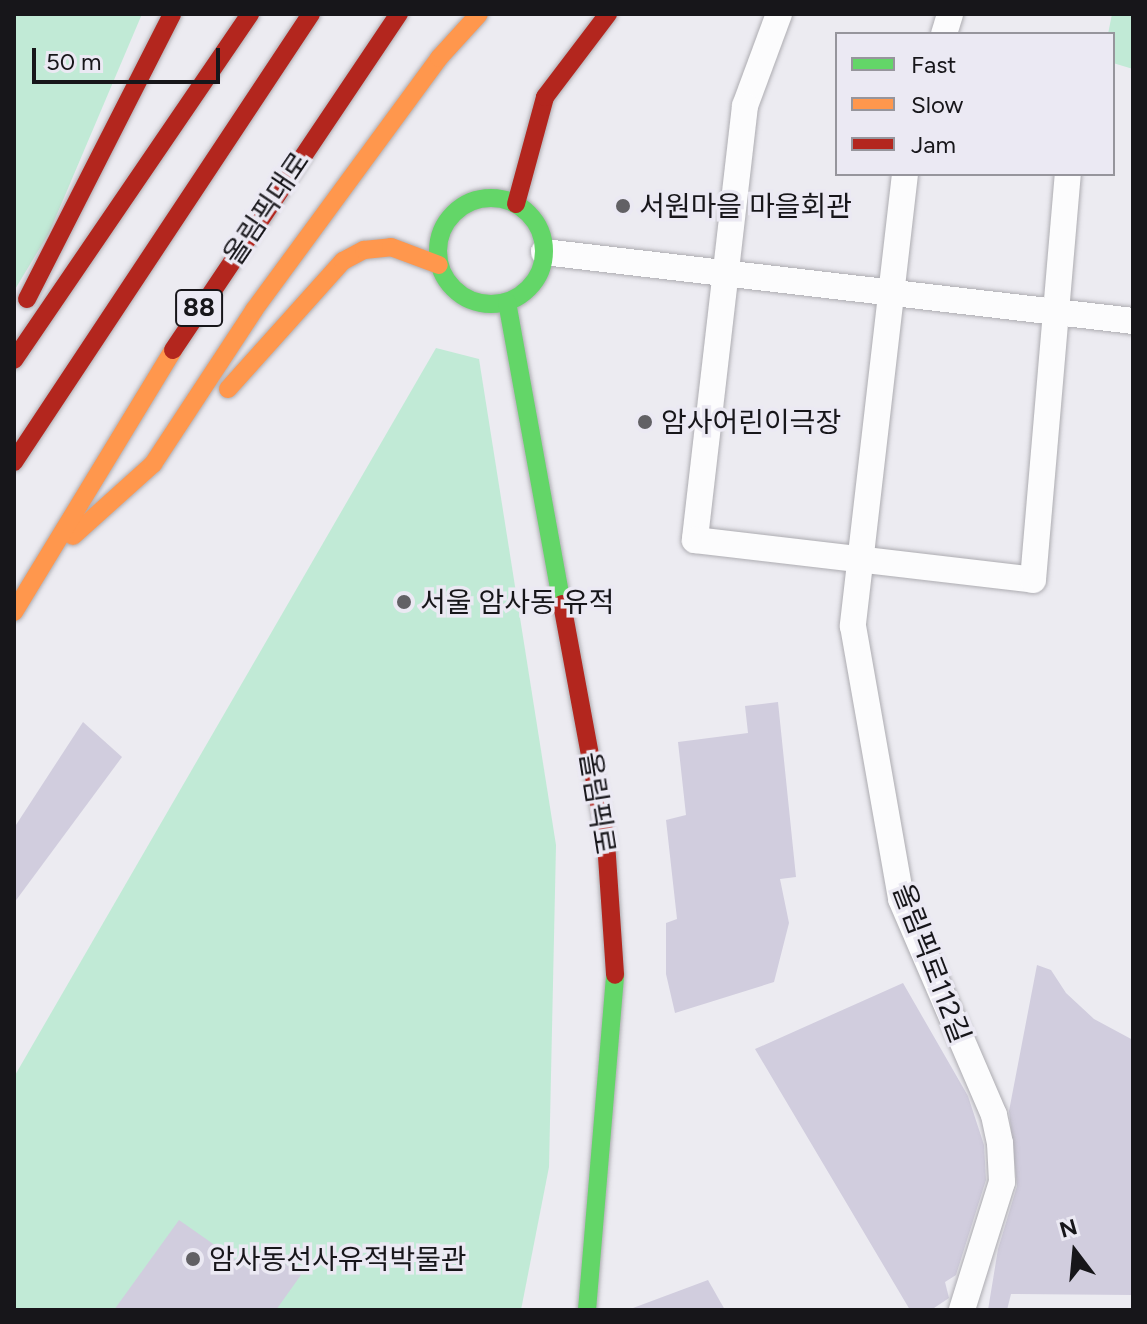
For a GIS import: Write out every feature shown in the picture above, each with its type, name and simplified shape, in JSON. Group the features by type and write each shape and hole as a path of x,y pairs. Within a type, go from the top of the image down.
{"main road":[{"path":"14,322 140,85 172,14"},
{"path":"14,360 250,14"},
{"name":"88","path":"14,462 311,14"},
{"name":"올림픽대로","path":"14,612 132,410 399,14"},
{"path":"153,464 254,310 439,58 479,14"},
{"path":"516,204 545,97 608,14"},
{"path":"42,564 208,413 343,261 364,250 391,247 421,254 439,265 452,287 474,301 507,302 533,283 544,252 537,224 516,204 495,198 463,206 441,232 439,265"},
{"name":"올림픽로","path":"507,302 606,842 616,983 587,1310"}],"street":[{"path":"779,14 745,106 695,540 1033,580 1068,176"},
{"name":"올림픽로112길","path":"905,176 853,626 901,899 994,1115 1000,1143 1002,1182 962,1310"},
{"path":"544,252 1133,321"}],"green space":[{"path":"14,14 142,14 49,233 14,291"},
{"path":"1112,14 1133,14 1133,69 1115,64 1115,32 1108,32"},
{"name":"서울 암사동 유적","path":"436,348 479,359 556,845 549,1167 521,1310 14,1310 14,1077"}],"building":[{"path":"778,702 796,877 780,879 789,923 774,982 675,1013 666,974 666,923 677,919 666,820 686,815 678,742 748,733 745,706"},
{"path":"83,722 122,757 14,903 14,828"},
{"path":"1037,965 1051,970 1066,993 1094,1019 1133,1040 1133,1295 1011,1294 1007,1310 988,1310 998,1249 1017,1186 1009,1111"},
{"path":"903,983 968,1096 984,1145 986,1180 956,1275 945,1282 949,1298 931,1310 910,1310 755,1049"},
{"name":"암사동선사유적박물관","path":"179,1220 249,1269 264,1249 301,1275 276,1310 114,1310"},
{"path":"708,1280 725,1310 633,1310 633,1308"}],"traffic: fast":[{"path":"491,198 511,202 528,214 540,231 544,251 540,271 528,288 511,300 491,304 471,300 454,288 442,271 438,251 442,231 454,214 471,202 491,198"},
{"path":"507,302 562,604"},
{"path":"587,1310 615,975"}],"traffic: slow":[{"path":"73,536 153,464 254,310 439,58 479,14"},
{"path":"228,389 343,261 364,250 391,247 439,265"},
{"path":"14,612 173,350"}],"traffic: jam":[{"path":"27,299 172,14"},
{"path":"14,360 250,14"},
{"path":"14,462 311,14"},
{"path":"173,350 399,14"},
{"path":"516,204 545,97 608,14"},
{"path":"562,604 606,842 615,975"}],"place":[{"name":"서원마을 마을회관","path":"623,206"},
{"name":"암사어린이극장","path":"645,422"},
{"name":"서울 암사동 유적","path":"404,602"},
{"name":"암사동선사유적박물관","path":"193,1259"}]}
